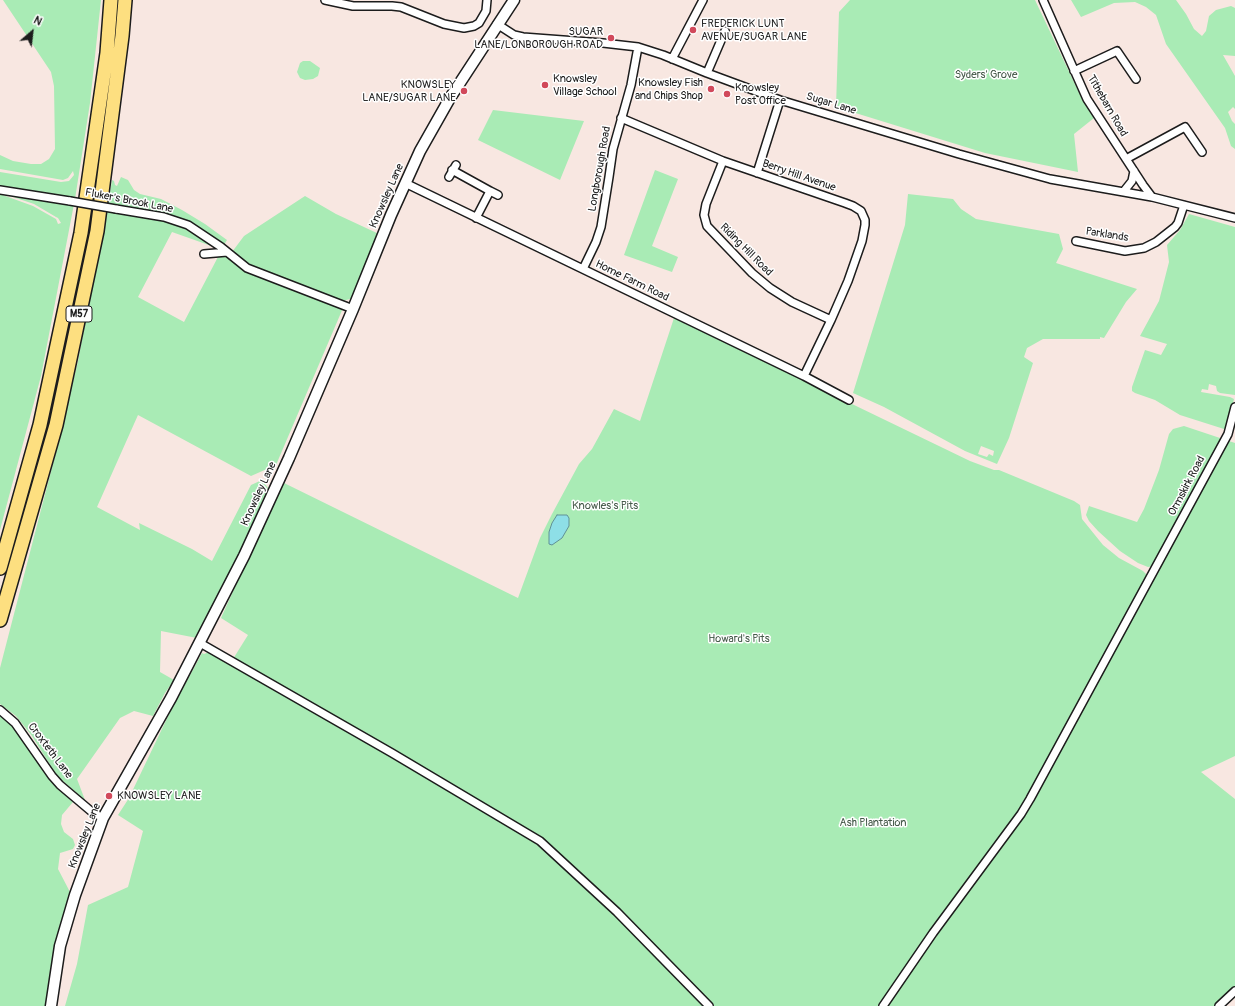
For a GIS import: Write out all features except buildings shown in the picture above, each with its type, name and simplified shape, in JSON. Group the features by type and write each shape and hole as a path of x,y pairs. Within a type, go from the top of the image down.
{"highway":[{"name":"M57","path":"0,568 40,425 81,234 107,53 111,0"},
{"name":"M57","path":"0,620 56,425 97,231 122,36 125,0"}],"main road":[{"name":"Knowsley Lane","path":"51,1006 60,946 75,895 103,818 171,698 247,549 289,458 353,309 391,215 420,151 450,98 514,0"}],"street":[{"path":"325,0 353,6 396,6 444,24 464,28 474,26 479,23 486,11 487,0"},
{"path":"672,59 703,0"},
{"name":"Tithebarn Road","path":"1043,0 1087,99 1152,197"},
{"name":"Sugar Lane","path":"497,24 514,35 522,37 603,43 638,48 663,55 780,100 1033,174 1077,184 1152,197 1235,218"},
{"path":"707,73 725,31"},
{"name":"Longborough Road","path":"583,269 596,242 601,227 613,149 631,85 638,48"},
{"path":"1074,71 1117,51 1136,80"},
{"path":"757,173 780,100"},
{"name":"Berry Hill Avenue","path":"621,118 724,161 849,204 857,208 863,215 865,220 865,233 848,281 804,376"},
{"path":"1126,159 1185,127 1202,152"},
{"name":"Riding Hill Road","path":"724,161 706,204 704,215 707,226 756,277 770,288 792,302 831,320"},
{"path":"452,170 498,195"},
{"path":"1124,192 1132,181 1134,171"},
{"name":"Home Farm Road","path":"406,183 804,376 849,400"},
{"name":"Fluker's Brook Lane","path":"0,190 164,217 188,225 247,268 353,309"},
{"path":"476,218 490,190"},
{"name":"Parklands","path":"1076,241 1125,251 1144,248 1156,242 1175,227 1178,223 1184,204"},
{"path":"204,254 227,252"},
{"name":"Ormskirk Road","path":"883,1006 933,933 1021,814 1228,434 1235,407"},
{"path":"1228,434 1235,438"},
{"path":"200,643 412,765 540,841 617,912 709,1006"},
{"name":"Croxteth Lane","path":"1,711 15,723 60,785 92,812 103,818"},
{"path":"1219,1006 1235,991"}],"green space":[{"path":"3,0 101,0 90,103 75,199 0,188 0,172 61,182 69,181 74,175 73,171 68,178 63,180 0,169 0,155 13,161 41,164 49,159 55,149 54,86 51,72"},
{"name":"Syders' Grove","path":"850,0 1035,0 1083,101 1094,118 1074,134 1078,172 985,153 836,107 839,12"},
{"path":"1071,0 1176,0 1194,29 1202,36 1206,31 1209,16 1216,10 1231,6 1235,8 1235,56 1223,55 1235,76 1235,109 1233,107 1228,112 1235,124 1235,149 1231,146 1225,128 1166,44 1156,15 1146,7 1135,2 1114,3 1081,17"},
{"path":"303,61 310,61 320,68 318,76 313,79 305,80 300,78 297,72 300,63"},
{"path":"493,110 584,121 560,180 478,140"},
{"path":"655,170 678,179 652,246 678,257 672,272 624,255"},
{"path":"121,177 128,180 134,190 140,194 161,199 205,224 227,240 224,245 166,215 153,211 108,204 112,180 117,186"},
{"path":"0,194 33,206 56,219 58,224 61,223 58,218 34,204 7,195 74,204 41,376 0,530"},
{"path":"908,194 953,199 961,209 976,219 1059,234 1063,249 1056,263 1137,289 1126,302 1104,338 1043,339 1027,348 1024,357 1033,363 1009,438 997,464 965,451 884,407 853,393 905,225","holes":["981,446 994,451 993,456 989,454 987,457 978,454"]},
{"path":"305,196 336,214 379,234 354,298 342,301 252,266 232,252 244,236"},
{"path":"106,210 164,220 191,229 220,249 172,232 138,297 184,322 219,255 343,308 276,465 251,476 138,415 97,507 140,530 139,523 192,549 212,561 251,485 262,480 268,488 231,572 197,638 161,631 160,672 174,680 165,693 153,716 134,711 120,718 77,779 85,800 57,776 32,736 16,716 0,704 0,668 78,361"},
{"path":"1189,214 1235,227 1235,395 1220,393 1217,391 1216,386 1209,384 1208,390 1202,389 1201,392 1234,399 1229,420 1226,428 1224,429 1180,415 1155,400 1132,391 1132,387 1145,350 1161,355 1167,344 1140,336 1159,301 1169,262 1167,245 1180,230"},
{"path":"674,318 970,461 994,470 999,470 1074,501 1080,505 1082,519 1103,545 1119,558 1143,571 1147,575 1147,580 1021,809 880,1006 65,1006 77,964 88,905 128,887 143,831 118,815 129,798 171,710 202,653 204,654 209,652 233,659 248,635 221,618 282,482 518,598 540,538 552,514 579,464 592,449 614,409 640,421"},
{"path":"1184,426 1235,443 1235,756 1201,772 1235,799 1235,988 1216,1006 886,1006 1023,814 1184,522 1154,566 1148,567 1138,563 1120,551 1098,531 1086,515 1089,506 1137,522 1144,509 1159,470 1169,434 1173,429"},
{"path":"0,714 14,728 59,790 73,802 62,815 61,824 64,832 73,839 75,845 73,849 60,853 58,869 70,892 61,926 47,1006 0,1006"}],"water":[{"path":"557,515 567,515 569,518 569,526 562,538 552,545 549,544 549,532"}],"place":[{"name":"FREDERICK LUNT AVENUE/SUGAR LANE","path":"693,30"},
{"name":"SUGAR LANE/LONBOROUGH ROAD","path":"611,38"},
{"name":"Knowsley Village School","path":"545,85"},
{"name":"Knowsley Fish and Chips Shop","path":"711,89"},
{"name":"KNOWSLEY LANE/SUGAR LANE","path":"464,91"},
{"name":"Knowsley Post Office","path":"727,94"},
{"name":"KNOWSLEY LANE","path":"109,796"}],"park label":[{"name":"Knowles's Pits","path":"605,506"},
{"name":"Howard's Pits","path":"739,639"},
{"name":"Ash Plantation","path":"873,823"}]}
